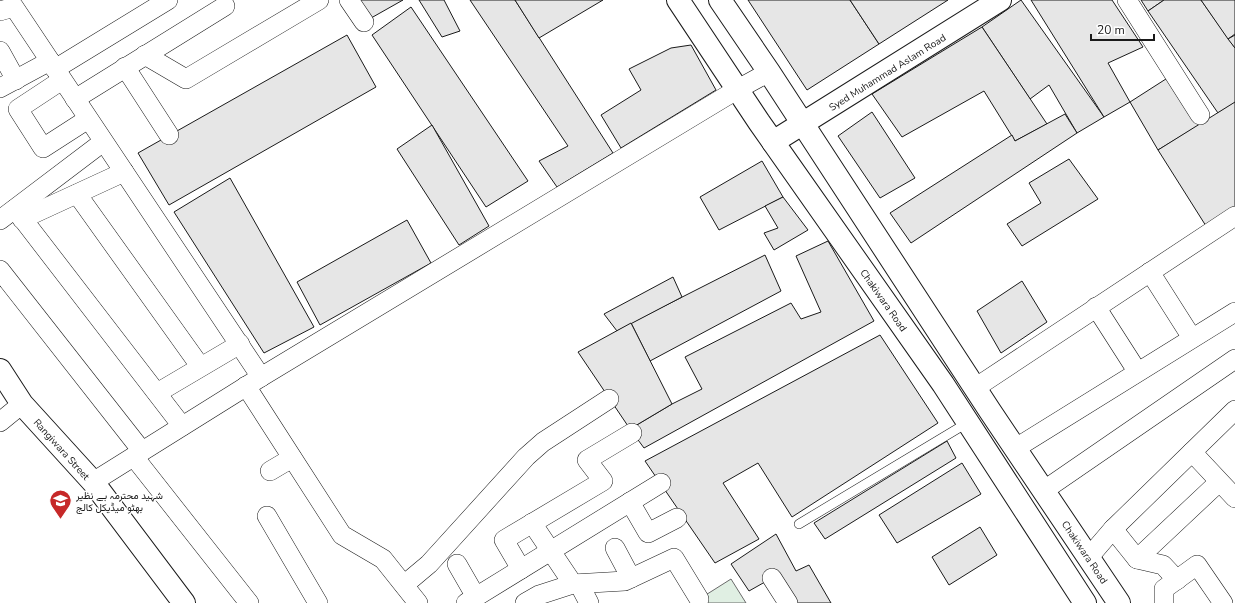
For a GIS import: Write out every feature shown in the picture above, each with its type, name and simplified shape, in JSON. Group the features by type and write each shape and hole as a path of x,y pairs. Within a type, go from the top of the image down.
{"main road":[{"name":"Chakiwara Road","path":"678,0 773,142 943,384 1085,603"},
{"name":"Chakiwara Road","path":"720,0 769,72 802,125 1043,491 1119,603"},
{"name":"Syed Muhammad Aslam Road","path":"773,142 1000,0"},
{"name":"Rangiwara Street","path":"0,370 22,404 93,482 184,603"}],"street":[{"path":"88,119 43,148 18,109 56,70 168,0"},
{"path":"145,55 186,79 319,0"},
{"path":"349,0 364,22"},
{"path":"1127,0 1200,114"},
{"path":"10,6 56,70 240,344 254,381 292,458 342,535 383,559 418,603"},
{"path":"75,99 225,6"},
{"path":"0,51 8,84 56,70"},
{"path":"125,68 169,135"},
{"path":"93,482 254,381 738,88 769,72"},
{"path":"9,214 104,142"},
{"path":"9,214 78,194 124,172"},
{"path":"78,194 200,366"},
{"path":"9,214 157,393 182,426"},
{"path":"976,388 1235,216"},
{"path":"0,270 249,603"},
{"path":"1150,272 1192,338"},
{"path":"1096,307 1137,371"},
{"path":"1016,448 1137,371 1235,312"},
{"path":"157,393 200,366 240,344"},
{"path":"1043,491 1235,359"},
{"path":"404,585 429,564 526,456 543,442 609,399"},
{"path":"0,422 22,404"},
{"path":"1089,557 1113,529 1235,410"},
{"path":"521,569 504,540 603,481 587,460 632,433"},
{"path":"1192,452 1235,498"},
{"path":"270,471 292,458"},
{"path":"1137,559 1219,482"},
{"path":"457,564 471,600 661,483"},
{"path":"630,502 648,533 676,518"},
{"path":"267,516 318,603"},
{"path":"532,523 550,552 576,584 589,603"},
{"path":"1113,529 1137,559 1163,565 1177,580"},
{"path":"615,548 632,578"},
{"path":"525,603 539,595 576,584 625,582 674,558 699,599"},
{"path":"1164,603 1164,590 1197,565 1223,603"},
{"path":"772,578 788,603"}],"lane":[{"path":"799,524 968,423"}],"green space":[{"path":"731,579 746,603 693,603"}],"building":[{"path":"350,0 403,0 364,22"},
{"path":"419,0 444,0 460,31 442,37"},
{"path":"470,0 515,0 613,153 557,187 539,161 568,146"},
{"path":"515,0 603,0 539,38"},
{"path":"748,0 850,0 879,44 807,90"},
{"path":"850,0 948,0 879,44"},
{"path":"1021,0 1104,117 1077,133 1049,85 1030,99 982,27"},
{"path":"1031,0 1112,0 1143,47 1108,63 1130,102 1104,117"},
{"path":"1141,0 1164,0 1148,11"},
{"path":"1164,0 1201,0 1235,48 1235,103 1218,113 1148,11"},
{"path":"1201,0 1235,0 1235,34 1228,39"},
{"path":"411,7 528,181 486,207 372,35"},
{"path":"982,27 1047,124 1015,141 984,91 902,137 872,94"},
{"path":"347,35 376,87 169,205 138,153"},
{"path":"1235,35 1235,48 1228,39"},
{"path":"691,45 716,90 621,148 601,115 641,90 629,69 671,48"},
{"path":"1169,77 1201,124 1158,150 1130,102"},
{"path":"1235,102 1235,207 1206,226 1158,150"},
{"path":"872,112 915,178 880,198 838,136"},
{"path":"1065,114 1077,133 911,243 890,213 1012,135 1015,141"},
{"path":"432,125 489,226 459,245 397,149"},
{"path":"1069,159 1098,199 1022,246 1007,224 1041,203 1029,183"},
{"path":"762,161 783,197 719,230 700,197"},
{"path":"230,178 314,327 264,353 174,212"},
{"path":"783,197 808,230 774,250 764,233 778,228 765,206"},
{"path":"407,220 431,263 320,325 297,282"},
{"path":"828,241 874,321 644,448 630,429 672,404 702,389 685,357 791,303 801,319 821,312 796,256"},
{"path":"765,255 781,291 650,361 631,323"},
{"path":"673,277 682,297 617,331 604,314"},
{"path":"1022,281 1047,322 1001,353 977,311"},
{"path":"631,323 672,404 630,429 578,352"},
{"path":"880,335 938,423 792,517 758,463 723,483 759,539 715,563 645,461"},
{"path":"947,441 956,458 825,539 814,523"},
{"path":"962,463 981,494 897,543 879,515"},
{"path":"980,527 997,555 949,585 932,557"},
{"path":"776,534 796,571 809,565 831,603 789,603 772,578 749,591 731,564"}],"place":[{"name":"شہید محترمہ بے نظیر بھٹو میڈیکل کالج","path":"61,520"}]}
